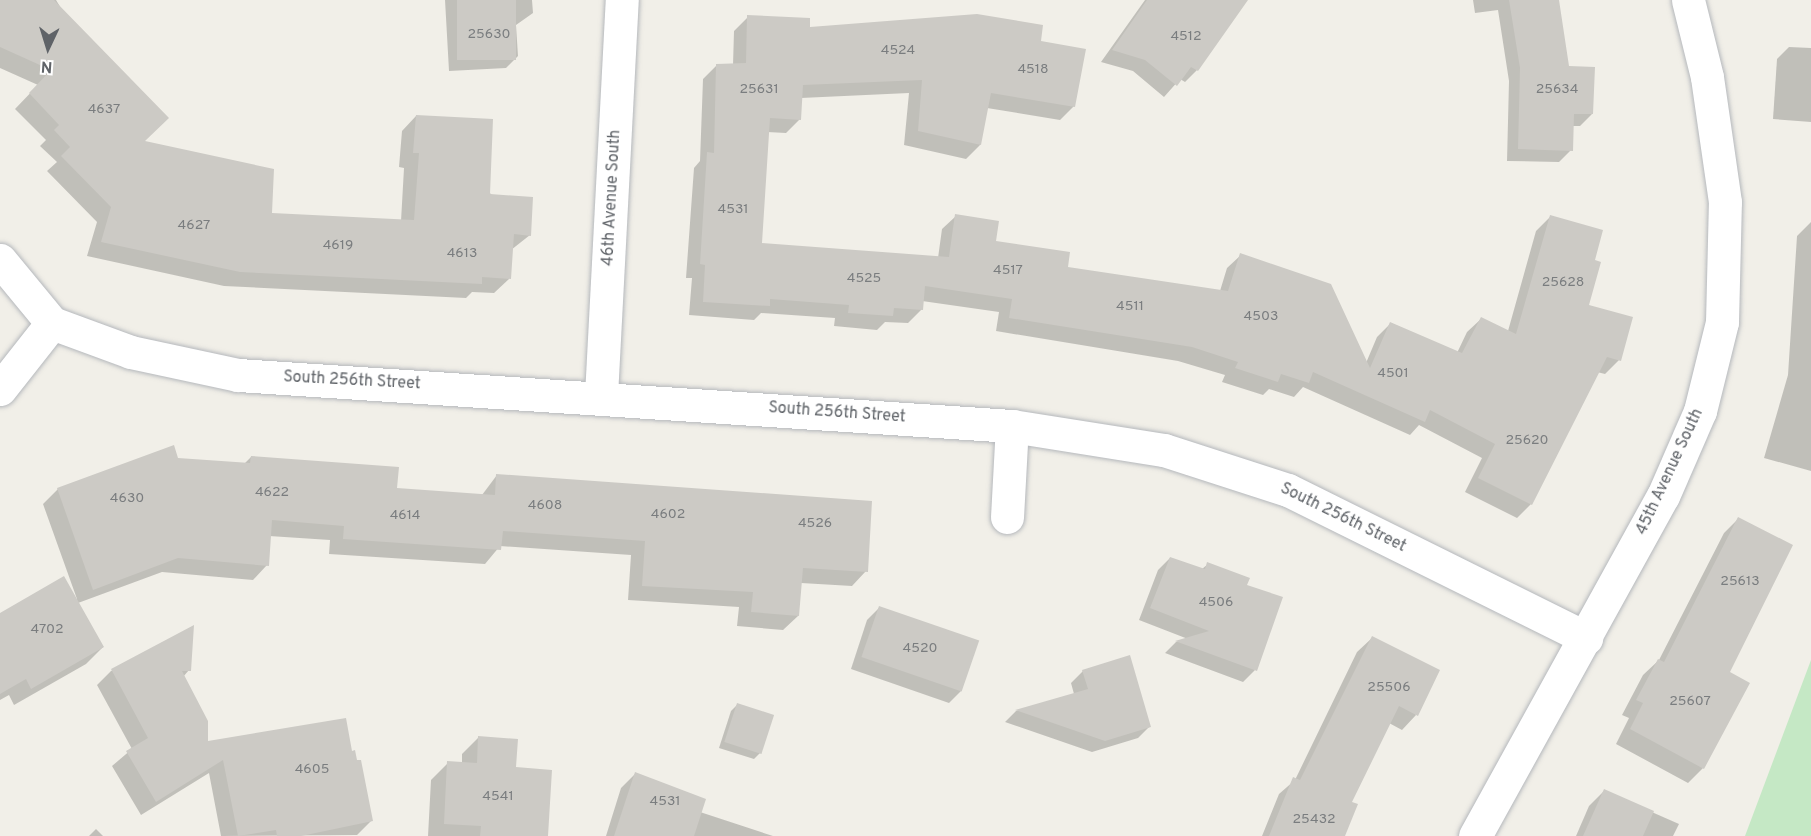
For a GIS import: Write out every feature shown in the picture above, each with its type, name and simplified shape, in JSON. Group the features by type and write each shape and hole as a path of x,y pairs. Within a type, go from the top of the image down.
{"street":[{"name":"46th Avenue South","path":"601,396 622,0"},
{"name":"45th Avenue South","path":"1475,836 1663,496 1700,411 1722,322 1725,202 1707,77 1688,0"},
{"path":"0,260 52,323 0,389"},
{"name":"South 256th Street","path":"52,323 131,352 238,375 601,396 1012,426 1164,450 1288,490 1586,638"},
{"path":"1007,517 1012,426"}],"green space":[{"path":"1811,660 1811,836 1745,836"}],"building":[{"path":"0,0 54,0 169,118 145,141 274,169 272,213 414,220 419,153 413,153 416,115 493,119 490,194 533,197 531,236 514,234 511,279 482,277 482,284 240,272 101,242 111,207 61,156 70,147 54,130 59,125 29,93 51,70 0,47"},
{"path":"457,0 516,0 516,60 457,60"},
{"path":"1147,0 1248,0 1198,71 1191,67 1177,86 1145,60 1112,50"},
{"path":"1509,0 1559,0 1569,66 1595,67 1593,114 1574,114 1573,151 1518,149 1520,68"},
{"path":"977,14 1043,25 1041,41 1086,49 1075,107 991,93 981,145 918,131 922,80 803,85 801,120 770,118 762,243 949,257 955,214 999,221 996,241 1070,252 1068,267 1228,291 1240,253 1331,284 1370,368 1390,322 1462,353 1481,317 1516,334 1550,215 1603,230 1595,260 1601,262 1589,305 1633,317 1621,361 1607,357 1532,505 1478,478 1495,444 1430,410 1425,422 1313,372 1309,383 1281,374 1278,382 1235,368 1238,362 1192,347 1009,318 1012,299 925,286 923,310 894,308 893,316 848,313 849,305 770,299 770,306 703,302 705,265 700,264 707,152 714,153 716,64 746,63 747,15 810,18 810,27"},
{"path":"174,445 178,458 250,463 251,456 399,467 397,488 495,495 496,474 872,501 868,572 803,568 799,616 751,612 753,592 642,586 645,541 503,531 501,550 343,539 344,526 272,520 269,566 178,558 93,590 57,488"},
{"path":"1738,517 1793,545 1730,672 1750,683 1704,769 1630,729 1643,703 1636,700 1658,659 1664,662"},
{"path":"1170,557 1205,569 1207,562 1250,578 1247,585 1283,597 1257,671 1175,641 1209,631 1150,608"},
{"path":"64,576 104,647 31,689 26,679 0,694 0,613"},
{"path":"879,606 979,641 962,692 861,657"},
{"path":"194,625 191,671 182,671 208,721 208,741 346,718 352,751 355,750 357,760 361,760 373,821 301,836 277,836 276,830 238,836 223,760 156,802 126,751 148,738 111,669"},
{"path":"1372,636 1440,670 1418,716 1399,706 1352,802 1358,804 1345,836 1269,836 1293,777 1300,780"},
{"path":"1130,655 1151,727 1105,741 1015,710 1088,689 1082,670"},
{"path":"737,703 774,715 761,754 724,742"},
{"path":"478,736 518,739 516,767 552,770 548,836 480,836 481,826 444,824 447,761 477,763"},
{"path":"635,772 706,799 694,836 614,836"},
{"path":"1604,789 1654,811 1643,836 1583,836"}]}
